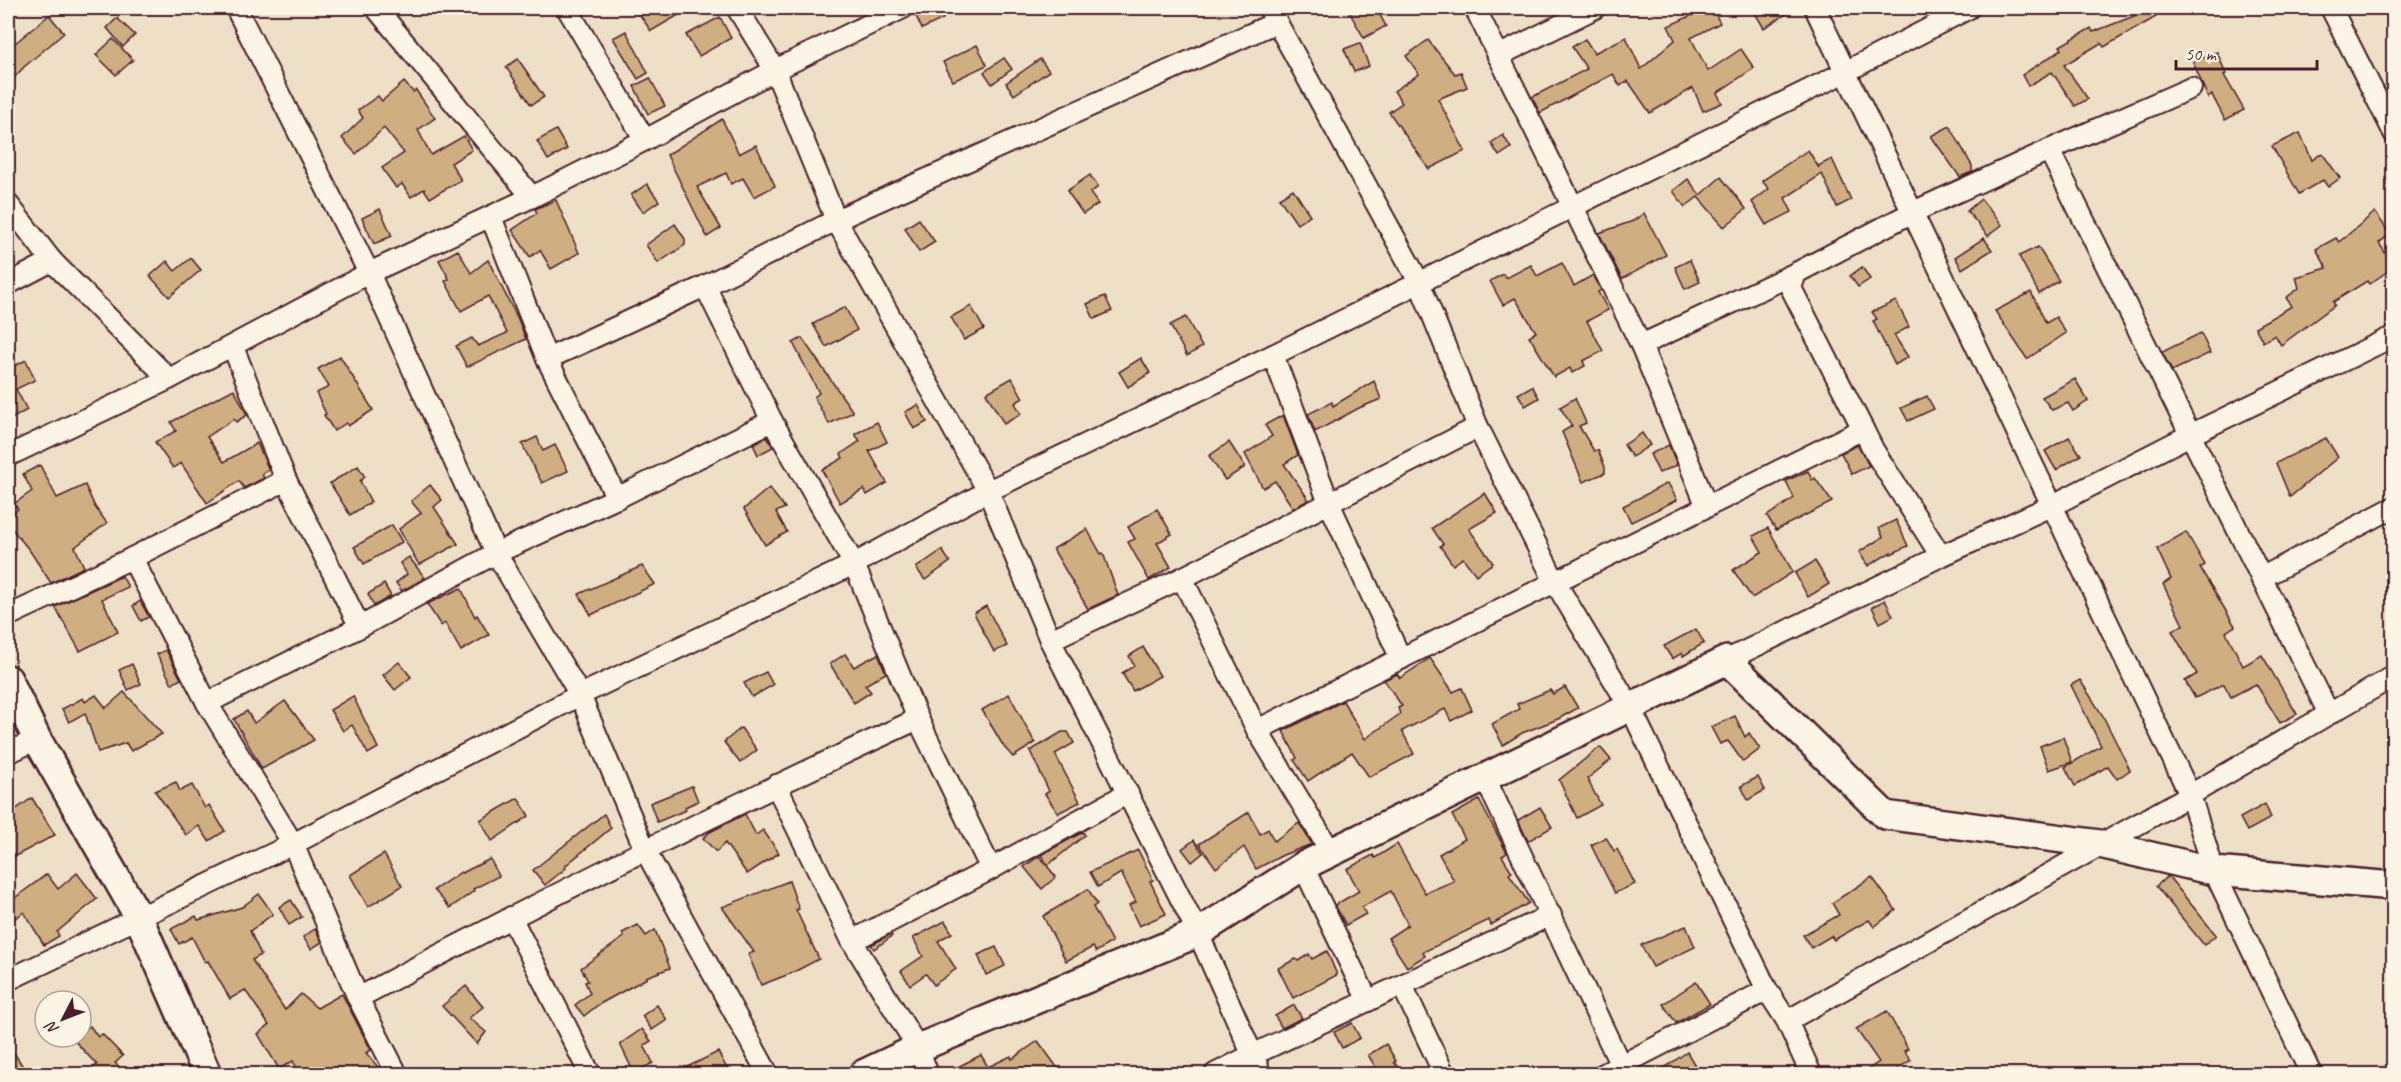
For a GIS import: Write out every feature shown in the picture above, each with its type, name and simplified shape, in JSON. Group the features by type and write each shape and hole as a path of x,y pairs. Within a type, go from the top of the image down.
{"street":[{"path":"236,8 369,273 496,553 580,695 645,850 768,1074"},
{"path":"376,8 532,196"},
{"path":"567,8 645,140"},
{"path":"737,8 775,69 836,220 988,491 1050,640 1198,933 1261,1074"},
{"path":"8,456 169,379 369,273 491,217 645,140 775,69 903,8"},
{"path":"1475,8 1641,345 1707,507"},
{"path":"1498,56 1595,8"},
{"path":"1815,8 2190,795 2214,871 2311,1074"},
{"path":"8,980 293,844 580,695 854,564 988,491 1272,355 1847,71 1969,8"},
{"path":"2331,8 2394,133"},
{"path":"547,359 705,286 836,220 1273,15 1419,282 1478,427 1555,582 1630,707 1767,990 1787,1021 1811,1074"},
{"path":"1641,345 1796,273 1911,213 2191,88"},
{"path":"2049,150 2328,714"},
{"path":"8,204 52,261 169,379"},
{"path":"491,217 547,359 617,498"},
{"path":"8,284 52,261"},
{"path":"1796,273 1791,288 1874,451 1941,556"},
{"path":"705,286 772,421 854,564 918,719 991,869"},
{"path":"863,1074 918,1048 1198,933 1303,866 1330,852 1941,556 2053,505 2190,435 2394,336"},
{"path":"233,346 286,480 360,627"},
{"path":"1272,355 1329,503 1401,659"},
{"path":"207,703 360,627 496,553 617,498 772,421"},
{"path":"1050,640 1182,578 1478,427"},
{"path":"1257,730 1863,429"},
{"path":"8,616 132,558 286,480"},
{"path":"2261,578 2392,512"},
{"path":"132,558 207,703 293,844 358,998 397,1074"},
{"path":"1182,578 1257,730 1330,852"},
{"path":"1727,660 1885,815 2100,844 2214,871 2394,886"},
{"path":"1787,1021 2190,795 2394,676"},
{"path":"8,679 37,739 138,916 207,1074"},
{"path":"358,998 511,917 645,850 776,785 918,719"},
{"path":"8,753 37,739"},
{"path":"1485,778 1551,915 1613,1070 1767,990"},
{"path":"776,785 852,941 918,1048 928,1074"},
{"path":"852,941 991,869 1128,793"},
{"path":"1303,866 1368,1001"},
{"path":"1215,1074 1551,915"},
{"path":"511,917 585,1073"},
{"path":"1402,985 1444,1074"}],"building":[{"path":"635,8 691,8 651,31"},
{"path":"928,8 938,8 943,19 922,29 915,14"},
{"path":"1347,8 1376,8 1386,26 1364,38"},
{"path":"1712,8 1720,23 1691,38 1708,71 1741,49 1754,68 1717,93 1722,103 1703,111 1693,88 1650,113 1628,81 1620,86 1613,74 1540,113 1532,97 1587,69 1572,47 1585,39 1594,53 1626,37 1641,69 1675,40 1668,26"},
{"path":"1752,8 1796,8 1764,28"},
{"path":"2152,9 2156,17 2104,47 2101,43 2064,65 2088,99 2075,106 2052,72 2028,86 2022,75 2062,49 2060,46 2091,28 2093,32"},
{"path":"49,15 64,33 8,84 8,49"},
{"path":"720,17 731,38 699,56 686,35"},
{"path":"117,18 135,35 123,47 107,28"},
{"path":"626,31 648,73 638,79 613,38"},
{"path":"113,39 133,60 116,75 96,55"},
{"path":"1428,40 1455,74 1461,72 1467,87 1438,99 1465,151 1429,169 1389,112 1402,103 1394,91 1419,74 1406,56"},
{"path":"1360,43 1369,66 1354,72 1344,49"},
{"path":"977,45 987,65 953,81 943,62"},
{"path":"2217,52 2226,74 2224,75 2244,110 2225,120 2212,95 2208,98 2193,62"},
{"path":"1004,58 1012,69 992,84 984,72"},
{"path":"518,59 544,97 531,105 506,67"},
{"path":"1040,59 1049,71 1014,95 1006,83"},
{"path":"650,78 665,106 648,114 634,86"},
{"path":"404,82 413,92 416,90 435,118 418,130 431,155 464,136 472,150 451,163 461,180 430,198 424,189 411,197 402,184 396,188 382,168 404,153 384,128 356,154 342,138 363,118 358,110 378,96 382,101"},
{"path":"722,119 739,154 756,145 775,186 754,197 743,178 731,184 726,173 697,187 721,228 707,237 667,155"},
{"path":"1950,126 1972,166 1972,172 1960,177 1931,136"},
{"path":"556,130 567,149 548,160 537,141"},
{"path":"2300,133 2312,160 2322,153 2340,178 2328,187 2323,180 2299,194 2272,146"},
{"path":"1503,135 1511,148 1499,156 1491,143"},
{"path":"1808,150 1819,168 1818,166 1832,159 1851,200 1837,207 1822,174 1785,198 1792,212 1766,225 1752,202 1769,189 1762,181"},
{"path":"1090,175 1098,187 1090,193 1098,204 1083,214 1067,191"},
{"path":"1721,177 1746,209 1724,227 1698,197 1685,207 1673,191 1688,179 1700,195"},
{"path":"647,184 659,201 643,212 631,195"},
{"path":"1293,189 1310,215 1297,224 1279,198"},
{"path":"1981,199 2002,225 1988,236 1967,211"},
{"path":"556,200 579,253 551,269 540,250 530,257 512,230 537,213 535,209"},
{"path":"380,209 392,236 374,244 362,218"},
{"path":"2375,212 2390,234 2379,243 2394,267 2369,284 2367,281 2333,302 2335,305 2281,345 2275,335 2263,342 2255,327 2292,306 2286,298 2299,288 2296,277 2327,268 2316,249 2336,238 2339,242"},
{"path":"1644,213 1666,255 1622,279 1599,233 1633,221"},
{"path":"919,219 935,242 919,252 905,228"},
{"path":"675,224 685,239 685,245 658,263 646,245"},
{"path":"1984,238 1992,250 1962,269 1955,257"},
{"path":"2038,247 2059,281 2039,294 2019,256"},
{"path":"458,250 471,273 488,260 526,339 467,367 456,346 472,338 478,346 507,333 488,296 461,311 445,281 449,279 439,260"},
{"path":"191,258 201,270 169,297 150,276 167,261 175,271"},
{"path":"1690,260 1700,282 1685,289 1675,267"},
{"path":"1562,263 1574,286 1593,275 1601,290 1598,292 1608,310 1587,321 1603,351 1583,361 1585,366 1572,373 1570,368 1554,377 1529,336 1536,332 1515,298 1503,305 1490,281 1503,274 1506,278 1531,265 1537,276"},
{"path":"1862,267 1870,279 1858,287 1850,276"},
{"path":"2031,292 2046,323 2056,317 2066,333 2027,359 1995,311"},
{"path":"1105,296 1112,311 1094,319 1087,304"},
{"path":"1896,301 1909,327 1894,335 1908,357 1895,365 1873,321 1877,319 1872,312"},
{"path":"971,306 984,329 964,340 951,317"},
{"path":"845,307 857,330 826,347 813,324"},
{"path":"1186,317 1202,347 1187,356 1170,325"},
{"path":"2201,333 2210,353 2172,371 2162,352"},
{"path":"802,338 853,412 829,424 814,397 819,393 793,343"},
{"path":"340,356 373,410 348,426 346,423 334,431 324,415 326,414 316,393 329,387 318,369"},
{"path":"1141,358 1150,373 1128,387 1119,372"},
{"path":"26,360 35,380 16,389 27,410 8,421 8,369"},
{"path":"1012,378 1023,398 1015,403 1021,414 1004,424 986,393"},
{"path":"2075,379 2088,401 2073,411 2068,403 2052,410 2042,397"},
{"path":"1374,381 1381,399 1315,432 1308,414 1332,402 1333,406"},
{"path":"1532,386 1539,398 1525,406 1518,394"},
{"path":"234,389 247,415 236,422 234,419 207,437 224,462 257,443 269,470 262,474 264,478 244,488 239,481 207,503 181,463 173,468 155,442 176,431 171,422"},
{"path":"1927,396 1934,409 1908,421 1901,408"},
{"path":"1575,398 1586,423 1579,426 1594,451 1598,450 1605,467 1605,473 1583,482 1562,432 1572,426 1560,407"},
{"path":"918,405 927,422 914,429 905,412"},
{"path":"1283,415 1298,455 1284,464 1309,500 1293,508 1275,481 1263,488 1245,454 1272,436 1265,425"},
{"path":"877,422 887,442 869,451 887,483 867,495 864,489 840,503 822,470 843,458 841,454 860,441 855,434"},
{"path":"1642,433 1650,445 1632,457 1624,445"},
{"path":"537,437 543,451 555,445 568,471 542,483 522,444"},
{"path":"767,437 773,447 758,455 753,444"},
{"path":"2069,437 2081,455 2056,470 2045,451"},
{"path":"2326,438 2338,457 2290,497 2276,463"},
{"path":"1229,442 1245,467 1225,480 1209,456"},
{"path":"1669,445 1677,465 1659,473 1650,454"},
{"path":"1858,445 1869,466 1852,474 1841,453"},
{"path":"40,465 57,498 85,485 95,507 107,523 75,547 84,567 51,583 30,551 8,524 8,518 18,509 14,504 32,491 23,474"},
{"path":"358,466 365,477 360,481 371,502 350,515 330,483"},
{"path":"1808,471 1812,480 1815,478 1832,502 1776,530 1767,516 1794,498 1786,481"},
{"path":"1668,483 1677,500 1631,522 1623,506"},
{"path":"430,485 442,500 434,507 458,544 419,565 399,529 421,513 411,501"},
{"path":"769,488 785,508 776,512 787,532 765,545 744,509"},
{"path":"1485,493 1497,513 1469,529 1493,563 1476,575 1463,558 1453,565 1440,546 1443,544 1432,528"},
{"path":"1157,509 1172,534 1157,543 1171,567 1149,580 1128,542 1135,539 1128,527"},
{"path":"1896,520 1908,546 1891,554 1891,552 1868,566 1859,552 1883,537 1879,528"},
{"path":"392,525 402,542 364,564 354,547"},
{"path":"1768,528 1793,572 1752,598 1733,570 1762,552 1753,536"},
{"path":"1087,529 1101,554 1103,553 1118,595 1088,609 1053,549"},
{"path":"2186,532 2205,565 2200,568 2235,626 2226,632 2243,666 2262,655 2297,714 2280,723 2256,684 2231,697 2224,684 2195,698 2185,681 2197,674 2172,631 2183,625 2163,584 2171,579 2157,549"},
{"path":"942,550 950,562 925,580 916,568"},
{"path":"409,557 425,578 402,591 396,583 407,574 400,563"},
{"path":"1815,561 1829,584 1808,597 1795,573"},
{"path":"642,566 655,584 591,615 579,594"},
{"path":"122,576 128,587 102,599 118,632 80,651 55,607"},
{"path":"384,584 391,596 374,606 368,594"},
{"path":"461,588 475,617 477,615 489,635 461,651 445,623 441,626 427,604"},
{"path":"1885,600 1893,616 1880,623 1872,607"},
{"path":"140,601 149,617 141,621 133,606"},
{"path":"986,606 1007,646 994,652 974,613"},
{"path":"1696,629 1704,643 1683,656 1682,653 1672,659 1664,646"},
{"path":"1143,647 1160,676 1133,691 1122,673 1134,666 1129,656"},
{"path":"166,650 181,679 172,684 157,654"},
{"path":"845,654 854,667 878,654 886,673 865,685 871,692 854,703 830,664"},
{"path":"1430,658 1453,692 1462,688 1472,710 1451,721 1445,709 1402,731 1414,754 1369,777 1352,752 1308,781 1294,760 1297,758 1283,731 1343,701 1365,739 1400,714 1398,708 1402,706 1384,680 1397,674 1400,678"},
{"path":"399,662 411,677 395,690 383,675"},
{"path":"132,664 141,684 128,690 119,670"},
{"path":"766,672 773,685 752,697 744,683"},
{"path":"2080,680 2103,716 2130,770 2117,779 2108,766 2075,786 2065,767 2101,746 2071,685"},
{"path":"1565,687 1578,708 1558,719 1522,733 1503,745 1492,724 1519,709 1517,704 1550,690 1553,694"},
{"path":"124,692 162,734 131,751 126,743 98,752 85,713 69,722 62,709 83,698 85,702 96,695 106,708"},
{"path":"1009,694 1035,743 1013,757 1004,747 982,710"},
{"path":"353,696 378,748 368,754 352,725 343,731 330,710"},
{"path":"285,701 314,740 262,769 234,719 247,711 254,723"},
{"path":"1735,716 1745,737 1749,733 1760,749 1743,762 1728,741 1720,744 1711,727"},
{"path":"741,728 757,750 740,763 724,742"},
{"path":"1062,732 1068,732 1074,743 1055,754 1080,802 1058,813 1045,794 1049,791 1030,751"},
{"path":"2063,737 2072,762 2049,770 2040,746"},
{"path":"1600,747 1611,760 1587,779 1601,805 1577,818 1559,780"},
{"path":"1758,777 1765,790 1748,800 1741,786"},
{"path":"176,782 180,791 192,785 205,808 209,805 225,831 209,841 199,826 186,835 155,791"},
{"path":"692,786 698,801 685,807 686,810 657,822 650,803"},
{"path":"32,798 55,835 8,860 8,815"},
{"path":"518,798 529,816 492,841 480,820"},
{"path":"1479,800 1507,853 1502,856 1512,872 1509,874 1529,903 1491,925 1489,920 1423,952 1425,956 1407,967 1388,938 1408,925 1391,891 1362,907 1366,914 1346,925 1335,905 1359,891 1347,869 1373,855 1375,858 1397,844 1425,893 1454,881 1439,854 1465,839 1452,815"},
{"path":"2265,804 2271,818 2247,831 2240,818"},
{"path":"1540,807 1552,827 1528,841 1518,820"},
{"path":"1249,812 1260,834 1268,829 1274,841 1299,823 1312,844 1256,869 1244,847 1216,868 1199,844"},
{"path":"604,814 611,828 545,885 533,870"},
{"path":"745,814 756,835 763,830 779,853 747,874 725,843 716,852 703,838"},
{"path":"1083,832 1085,835 1048,865 1041,855"},
{"path":"1606,837 1614,851 1617,849 1635,884 1615,893 1591,845"},
{"path":"1194,840 1203,853 1192,862 1182,849"},
{"path":"1138,850 1166,914 1139,926 1129,905 1136,902 1121,873 1098,887 1090,872"},
{"path":"384,854 402,886 368,907 350,875"},
{"path":"1039,856 1056,877 1042,889 1024,867"},
{"path":"490,859 499,876 473,889 474,891 450,908 434,890 461,872"},
{"path":"77,873 97,899 57,932 59,936 44,945 24,912 8,923 8,903 47,874 58,889"},
{"path":"2168,876 2216,935 2204,945 2156,886"},
{"path":"1872,877 1896,910 1874,927 1869,920 1834,940 1831,936 1811,948 1803,935 1839,915 1832,903"},
{"path":"789,881 799,909 796,910 819,959 761,985 748,954 754,952 722,907"},
{"path":"1088,889 1097,904 1093,907 1112,942 1096,952 1093,947 1066,961 1043,916"},
{"path":"259,894 273,914 250,931 261,955 252,960 285,1010 301,994 317,1008 342,994 371,1050 366,1053 384,1074 300,1074 293,1061 279,1069 258,1034 269,1025 245,990 230,999 208,961 205,962 192,937 179,944 171,929 196,916 198,920 242,907"},
{"path":"291,900 302,917 289,925 279,907"},
{"path":"945,921 952,933 938,941 956,969 934,985 926,974 910,985 901,971 923,956 913,938"},
{"path":"638,925 646,936 655,930 670,968 646,977 598,1005 584,1016 575,1005 590,993 585,982 588,981 581,968 624,937 622,933"},
{"path":"1686,926 1695,947 1653,967 1641,945"},
{"path":"315,929 322,942 311,949 303,937"},
{"path":"891,934 892,936 874,949 871,945"},
{"path":"996,947 1005,966 986,975 978,955"},
{"path":"1327,951 1337,975 1293,998 1278,968 1296,959 1298,961 1309,954 1312,959"},
{"path":"1696,982 1710,1004 1676,1023 1663,1004"},
{"path":"466,986 483,1007 469,1018 486,1032 477,1044 442,1006"},
{"path":"657,1005 667,1020 652,1030 642,1016"},
{"path":"1294,1005 1302,1018 1282,1028 1275,1016"},
{"path":"1887,1011 1908,1049 1904,1051 1911,1060 1890,1074 1861,1074 1879,1062 1856,1029"},
{"path":"1352,1023 1360,1038 1342,1048 1334,1032"},
{"path":"642,1029 651,1041 644,1045 653,1063 634,1073 620,1044"},
{"path":"93,1030 98,1037 102,1034 123,1056 115,1063 128,1074 84,1074 97,1065 82,1049 93,1049"},
{"path":"1038,1041 1062,1074 944,1074 981,1055 988,1067 1011,1056 1012,1059"},
{"path":"8,1044 28,1074 8,1074"},
{"path":"1386,1044 1396,1061 1394,1062 1403,1074 1380,1074 1368,1055"},
{"path":"718,1052 730,1074 673,1074"},
{"path":"1687,1052 1700,1074 1656,1074"}]}
